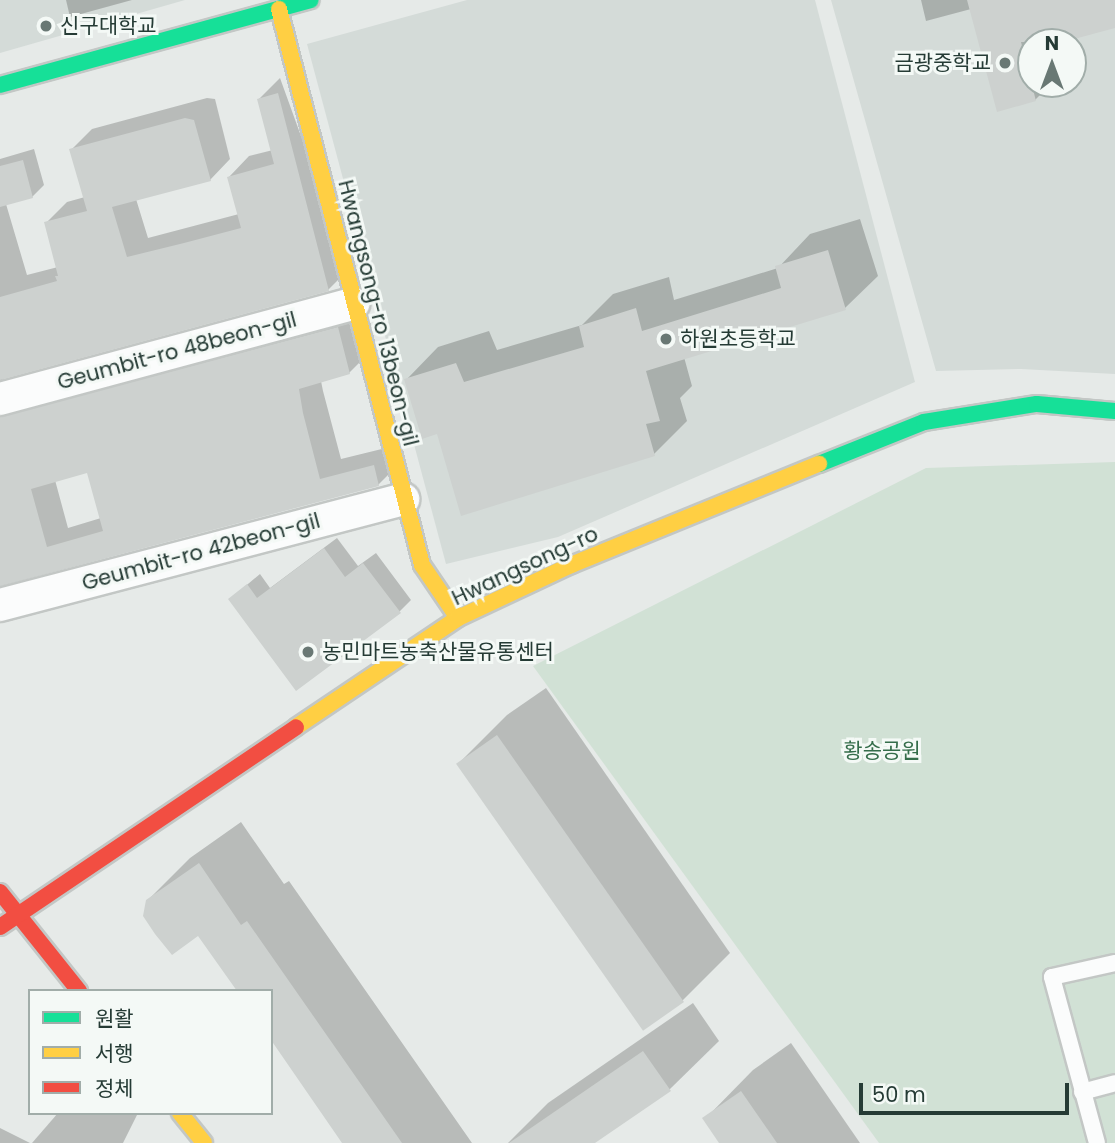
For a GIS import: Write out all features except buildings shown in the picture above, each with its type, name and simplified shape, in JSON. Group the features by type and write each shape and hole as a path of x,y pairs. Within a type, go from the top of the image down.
{"street":[{"path":"0,85 311,0"},
{"name":"Hwangsong-ro 13beon-gil","path":"279,9 422,565 458,618"},
{"name":"Geumbit-ro 48beon-gil","path":"0,399 353,304"},
{"name":"Hwangsong-ro","path":"0,927 458,618 571,565 924,422 1037,404 1115,411"},
{"name":"Geumbit-ro 42beon-gil","path":"0,605 403,499"},
{"path":"0,892 77,989"},
{"path":"182,1115 204,1143"}],"lane":[{"path":"1097,1143 1052,977 1115,964"},
{"path":"1082,1092 1115,1083"}],"shaded area":[{"name":"신구대학교","path":"0,0 185,0 0,53"},
{"name":"하원초등학교","path":"467,0 815,0 915,382 558,537 446,564 307,44"},
{"name":"금광중학교","path":"831,0 1115,0 1115,374 1021,369 936,371"}],"green space":[{"name":"황송공원","path":"1115,462 1115,1143 879,1143 533,666 926,468"}],"traffic: fast":[{"path":"0,85 311,0"},
{"path":"819,464 924,422 1037,404 1115,411"}],"traffic: slow":[{"path":"279,9 422,565 458,618"},
{"path":"296,727 458,618 571,565 819,464"},
{"path":"182,1115 204,1143"}],"traffic: jam":[{"path":"0,927 296,727"},
{"path":"0,892 77,989"}],"place":[{"name":"신구대학교","path":"46,26"},
{"name":"금광중학교","path":"1005,63"},
{"name":"하원초등학교","path":"666,339"},
{"name":"농민마트농축산물유통센터","path":"308,652"}]}
